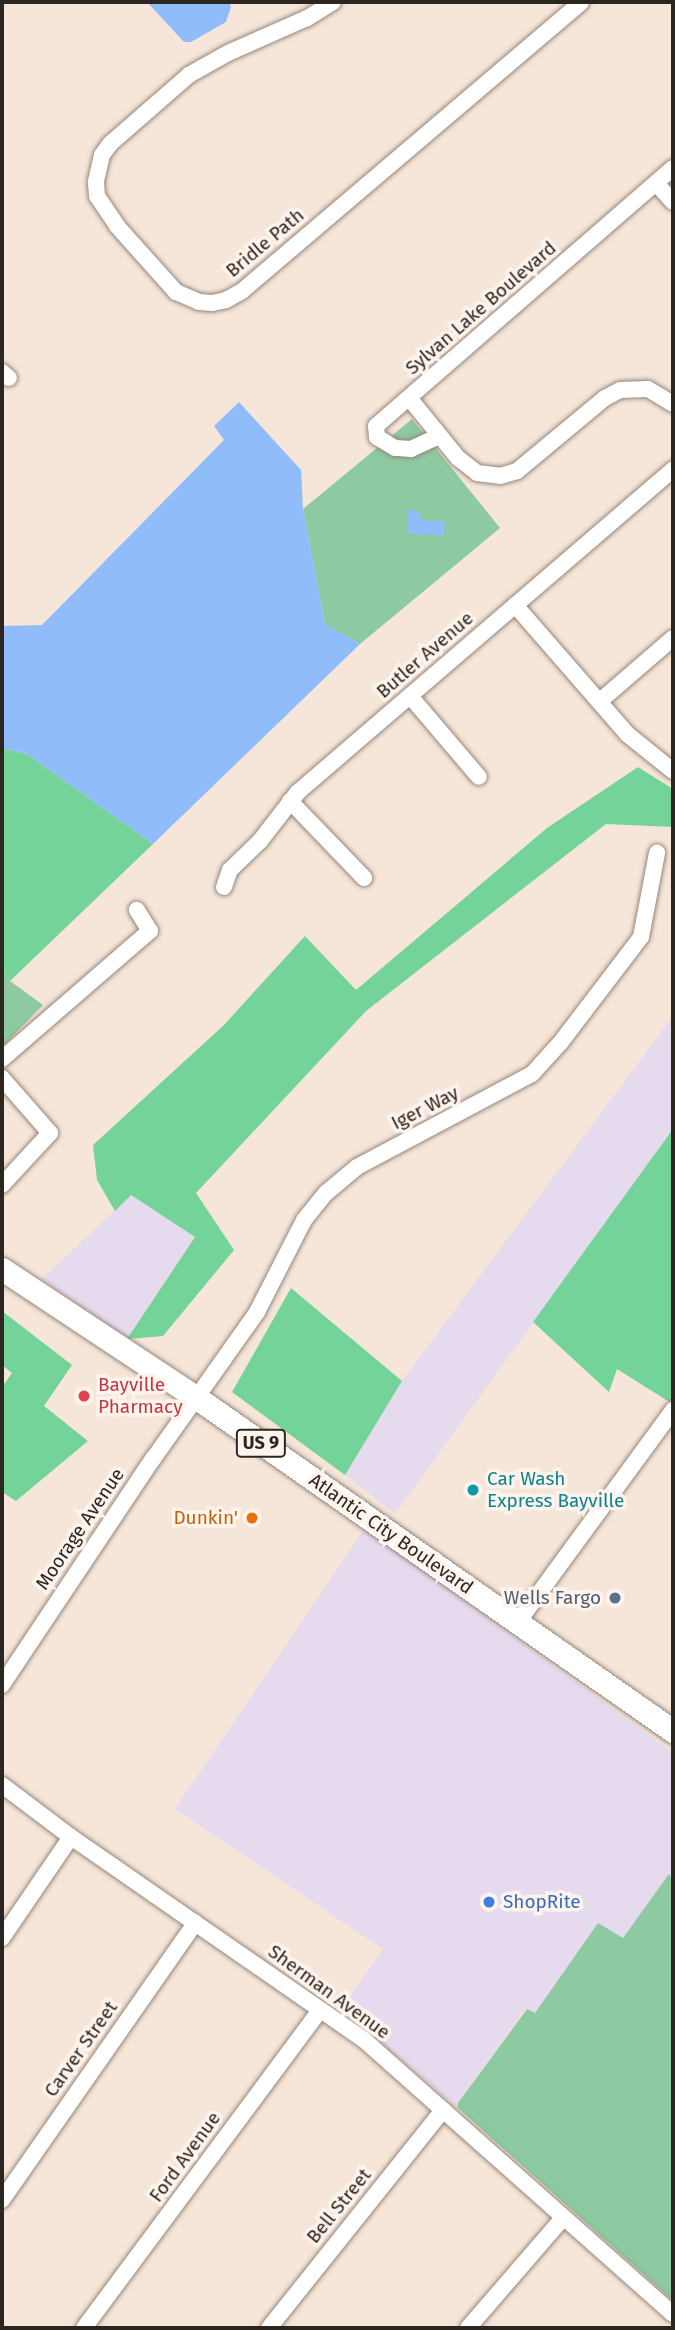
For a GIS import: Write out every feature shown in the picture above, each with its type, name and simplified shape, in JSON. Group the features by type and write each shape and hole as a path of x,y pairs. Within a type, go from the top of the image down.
{"highway":[{"name":"Atlantic City Boulevard","path":"2,1269 197,1398 673,1731"}],"street":[{"name":"Bridle Path","path":"333,2 307,18 228,53 189,75 110,144 102,155 96,182 97,196 117,226 176,292 200,302 212,303 226,300 242,291 562,8 581,2"},
{"name":"Sylvan Lake Boulevard","path":"439,436 411,449 395,448 377,437 376,426 673,168"},
{"path":"656,183 673,202"},
{"path":"410,399 439,436 477,472 500,476 517,471 605,398 620,390 648,389 673,404"},
{"name":"Butler Avenue","path":"224,887 230,870 260,841 289,801 673,469"},
{"path":"515,605 648,753 673,771"},
{"path":"600,701 673,638"},
{"path":"410,696 479,777"},
{"path":"289,801 364,878"},
{"name":"Iger Way","path":"197,1398 257,1312 304,1220 338,1181 357,1167 523,1079 561,1042 641,937 657,853"},
{"path":"2,1059 150,931 137,910"},
{"path":"2,1078 50,1133 2,1185"},
{"name":"Moorage Avenue","path":"2,1685 197,1398"},
{"path":"518,1622 673,1410"},
{"name":"Sherman Avenue","path":"2,1785 71,1837 363,2039 673,2314"},
{"path":"2,1938 71,1837"},
{"name":"Carver Street","path":"2,2200 195,1923"},
{"name":"Ford Avenue","path":"84,2328 320,2010"},
{"name":"Bell Street","path":"269,2328 443,2110"},
{"path":"468,2328 564,2218"},
{"path":"667,2328 673,2321"}],"shaded area":[{"path":"673,1016 673,1129 395,1514 345,1475 402,1381"},
{"path":"131,1195 195,1237 127,1339 42,1279"},
{"path":"365,1528 673,1753 673,1882 669,1875 623,1939 598,1923 535,2014 526,2008 458,2103 458,2108 341,2009 383,1949 175,1809"}],"green space":[{"path":"412,419 500,528 360,644 325,625 303,509"},
{"path":"2,748 27,754 153,844 10,981 2,965"},
{"path":"638,767 673,789 673,827 606,824 366,1011 196,1193 234,1250 163,1336 127,1339 195,1237 131,1195 115,1211 97,1180 93,1145 224,1025 305,936 356,990 547,828"},
{"path":"2,965 10,981 43,1005 2,1047"},
{"path":"673,1129 671,1403 617,1369 609,1392 533,1322"},
{"path":"291,1288 402,1381 345,1475 232,1392"},
{"path":"2,1311 72,1365 44,1406 88,1441 16,1501 2,1492 2,1387 12,1373 2,1365"},
{"path":"669,1874 673,1882 672,2300 458,2108 458,2103 527,2009 535,2013 598,1923 623,1938"}],"water":[{"path":"147,2 229,2 231,7 226,22 191,42 184,42"},
{"path":"239,402 301,470 303,509 325,624 360,644 153,844 27,754 2,748 2,626 42,625 224,440 214,426"},
{"path":"408,510 417,510 423,520 445,522 444,536 407,533"}],"place":[{"name":"Bayville Pharmacy","path":"84,1396"},
{"name":"Car Wash Express Bayville","path":"473,1490"},
{"name":"Dunkin'","path":"252,1518"},
{"name":"Wells Fargo","path":"615,1598"},
{"name":"ShopRite","path":"489,1902"}]}
